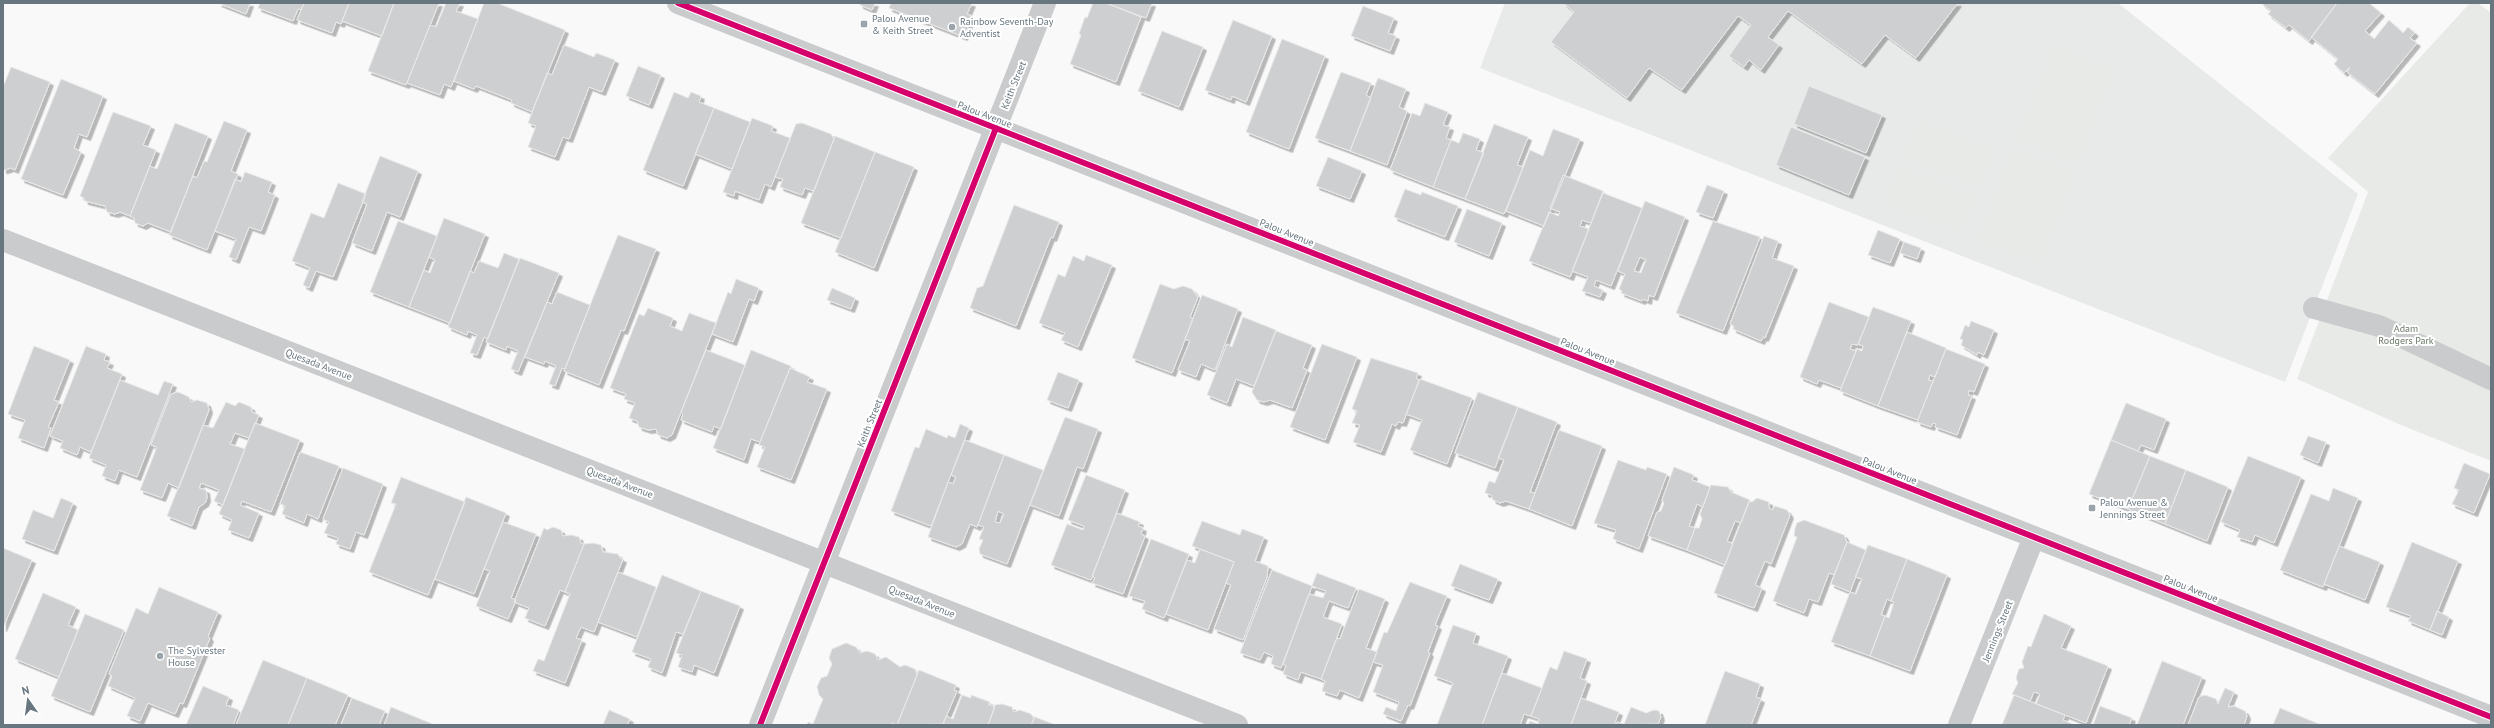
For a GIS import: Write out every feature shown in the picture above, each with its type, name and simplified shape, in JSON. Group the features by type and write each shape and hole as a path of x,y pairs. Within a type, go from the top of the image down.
{"street":[{"name":"Palou Avenue","path":"678,3 2491,717"},
{"name":"Keith Street","path":"760,725 1045,3"},
{"name":"Quesada Avenue","path":"3,241 1237,725"},
{"path":"2314,308 2379,326 2491,379"},
{"name":"Jennings Street","path":"1959,725 2034,537"}],"shaded area":[{"path":"1505,3 2118,3 2358,194 2285,382 1480,68"}],"green space":[{"name":"Adam Rodgers Park","path":"2470,3 2478,3 2491,13 2491,461 2401,425 2297,379 2368,192 2328,158"},
{"path":"2054,46 2115,70 2078,164 2017,140"},
{"path":"1918,120 1994,149 1980,189 1904,158"},
{"path":"2013,148 2076,173 2041,264 1977,241"},
{"path":"1898,167 1976,197 1961,232 1884,203"}],"building":[{"path":"218,3 250,3 246,14"},
{"path":"260,3 304,3 301,10 298,9 293,21 258,8"},
{"path":"304,3 349,3 341,24 336,22 332,33 297,20"},
{"path":"349,3 394,3 382,36 342,21"},
{"path":"394,3 439,3 406,85 368,71"},
{"path":"446,3 460,3 456,11 478,19 451,87 444,84 440,95 407,83 430,25 436,27"},
{"path":"484,3 497,3 565,30 532,112 511,103 512,100 476,86 474,89 454,81"},
{"path":"860,3 875,3 872,10 860,5"},
{"name":"Rainbow Seventh-Day Adventist","path":"891,3 972,3 967,14 972,16 964,37 889,8"},
{"path":"1093,3 1106,3 1141,17 1116,82 1070,64 1081,35 1079,34 1085,17 1087,18"},
{"path":"1106,3 1152,3 1146,18"},
{"path":"1563,3 1958,3 1916,58 1885,35 1862,64 1788,11 1768,37 1779,45 1761,70 1749,60 1744,67 1729,56 1751,25 1738,16 1682,90 1649,68 1627,98 1551,42 1574,12"},
{"path":"2261,3 2337,3 2309,41 2289,25 2286,28 2268,14 2271,11"},
{"path":"2337,3 2369,3 2381,13 2365,31 2374,39 2389,20 2403,33 2408,27 2415,33 2410,38 2417,43 2375,94 2347,72 2350,67 2344,73 2334,64 2338,59 2311,37"},
{"path":"1363,6 1394,18 1388,33 1396,36 1390,51 1351,36"},
{"path":"1233,20 1272,36 1246,102 1232,96 1231,100 1205,90"},
{"path":"1162,31 1203,47 1179,107 1138,91"},
{"path":"1282,39 1325,56 1289,149 1246,132"},
{"path":"564,45 594,57 596,53 615,60 602,92 589,87 569,139 563,137 555,157 528,147 536,126 528,123 547,73 552,75"},
{"path":"638,66 661,75 649,105 626,96"},
{"path":"11,67 50,82 15,170 11,168 3,170 3,87"},
{"path":"1341,72 1371,83 1366,95 1371,98 1350,151 1315,138"},
{"path":"1378,78 1406,89 1399,107 1407,111 1387,165 1350,151"},
{"path":"61,79 103,96 87,137 79,134 74,148 81,152 63,195 21,179"},
{"path":"1809,86 1882,115 1866,153 1794,124"},
{"path":"674,92 688,98 691,92 701,96 699,102 714,108 683,186 643,170"},
{"path":"1425,103 1448,112 1443,125 1450,127 1446,138 1451,140 1433,187 1390,170 1412,113 1420,116"},
{"path":"714,108 750,122 732,169 695,154"},
{"path":"113,112 151,126 143,145 156,150 130,216 120,212 115,214 107,212 105,206 85,201 84,198 80,196"},
{"path":"752,118 773,126 771,131 790,138 771,187 765,184 759,200 735,191 734,196 723,192"},
{"path":"224,121 247,130 231,171 238,174 207,250 169,235 193,176 197,178 204,161 207,162"},
{"path":"175,123 208,136 171,232 148,223 143,226 135,223 134,218 130,216 150,166 157,169"},
{"path":"802,123 831,134 834,139 814,191 805,188 802,195 780,187 783,179 775,177 796,124"},
{"path":"1494,124 1528,137 1517,165 1523,167 1504,214 1465,199"},
{"path":"1791,127 1865,157 1849,195 1776,165"},
{"path":"1553,129 1580,139 1544,226 1506,211 1530,150 1543,156"},
{"path":"1463,133 1480,139 1476,150 1484,153 1465,199 1433,187 1451,140 1459,143"},
{"path":"835,136 875,152 841,238 801,223"},
{"path":"875,152 914,167 874,268 835,252"},
{"path":"380,156 418,171 400,217 387,212 372,251 352,243 367,204 362,202"},
{"path":"1328,157 1362,171 1350,199 1316,186"},
{"path":"245,172 272,182 268,192 275,195 261,231 249,227 236,260 229,257 236,239 215,231 235,179 241,182"},
{"path":"1563,175 1603,191 1591,223 1582,220 1580,226 1589,229 1570,277 1529,261 1549,212 1558,216 1560,212 1550,208"},
{"path":"338,183 366,194 333,277 316,271 309,288 303,285 310,268 292,261 311,213 324,218"},
{"path":"1707,185 1724,191 1713,218 1696,212"},
{"path":"1405,189 1421,195 1422,192 1458,206 1445,237 1394,217"},
{"path":"1603,193 1642,208 1611,286 1596,280 1594,286 1603,290 1600,297 1582,291 1588,277 1572,271"},
{"path":"1645,201 1685,217 1654,297 1649,295 1648,301 1643,299 1642,301 1621,293 1622,291 1619,289 1625,274 1618,271","holes":["1640,257 1646,260 1641,273 1634,271"]},
{"path":"1014,205 1059,222 1053,238 1051,237 1016,326 970,308 977,288 983,286"},
{"path":"1467,209 1502,223 1489,256 1454,242"},
{"path":"444,218 485,234 450,323 409,307 424,270 430,273 435,260 429,257"},
{"path":"398,221 437,236 409,307 370,292"},
{"path":"1713,221 1760,237 1723,331 1676,313"},
{"path":"1878,230 1900,239 1890,263 1868,255"},
{"path":"618,235 656,249 624,331 621,330 599,385 564,371"},
{"path":"1764,236 1778,241 1772,258 1794,266 1765,338 1763,337 1761,341 1733,329 1734,326 1730,324"},
{"path":"1904,242 1921,248 1917,259 1900,253"},
{"path":"504,253 519,259 488,339 484,337 477,355 470,353 477,335 468,331 467,335 448,327 470,271 474,273 479,261 498,268"},
{"path":"1086,255 1112,265 1078,347 1061,340 1065,333 1039,323 1058,274 1065,277 1073,256 1084,261"},
{"path":"520,258 559,273 518,372 511,369 518,351 507,346 506,350 486,342"},
{"path":"736,279 759,288 754,301 749,299 733,342 712,334 728,292 731,294"},
{"path":"1160,284 1174,289 1183,286 1192,289 1198,297 1190,317 1193,319 1172,373 1132,358"},
{"path":"832,288 855,298 851,309 827,300"},
{"path":"557,292 590,305 565,369 562,368 555,386 549,384 556,366 545,361 544,364 525,357 547,302 552,304"},
{"path":"1202,295 1238,309 1215,370 1201,364 1196,377 1178,370 1190,341 1185,339"},
{"path":"1829,302 1869,317 1858,345 1852,344 1850,349 1856,351 1841,388 1819,380 1817,384 1800,377"},
{"path":"1873,307 1911,321 1878,406 1840,391 1857,349 1862,351 1863,346 1858,344"},
{"path":"648,308 673,318 670,326 682,331 689,313 716,323 672,435 667,438 658,435 656,429 648,430 639,427 637,421 629,418 635,403 624,399 626,394 610,388 639,314 644,316"},
{"path":"1243,317 1276,330 1254,386 1236,379 1227,403 1207,395 1227,344 1232,347"},
{"path":"1971,321 1994,330 1984,355 1978,352 1977,355 1961,345 1963,340 1960,339 1965,325 1969,327"},
{"path":"1276,331 1312,345 1303,368 1307,370 1292,408 1270,400 1264,402 1257,400 1252,392"},
{"path":"1907,332 1946,348 1935,377 1930,375 1928,380 1933,381 1918,420 1878,406"},
{"path":"1322,344 1357,357 1325,440 1290,427"},
{"path":"34,346 70,360 54,400 59,402 48,427 51,428 44,448 18,438 25,420 8,414"},
{"path":"86,346 106,354 104,360 110,362 107,368 122,374 91,452 80,447 77,455 60,448 63,441 50,436"},
{"path":"1946,349 1985,364 1974,392 1969,390 1968,395 1972,396 1957,435 1935,427 1936,424 1933,423 1931,427 1917,422"},
{"path":"706,350 745,365 721,429 714,426 712,432 681,420 683,414 681,412"},
{"path":"751,350 791,366 760,442 751,439 744,460 713,448"},
{"path":"1371,358 1418,373 1416,378 1419,380 1403,423 1398,422 1396,426 1392,424 1381,452 1353,442 1360,425 1352,423 1357,411 1352,409"},
{"path":"790,368 810,377 807,382 827,389 791,480 757,467 765,447 759,445 760,442"},
{"path":"1058,372 1079,380 1068,408 1047,400"},
{"path":"1420,379 1472,398 1447,464 1410,450 1422,420 1406,414"},
{"path":"120,380 158,395 164,381 173,384 137,477 119,470 115,481 102,476 106,465 89,458"},
{"path":"178,392 189,397 191,402 197,400 207,403 209,410 179,488 168,483 162,498 140,490 157,447 151,445 171,394"},
{"path":"1478,392 1518,407 1495,468 1455,453"},
{"path":"226,402 235,406 239,402 251,407 252,412 259,415 249,438 235,433 230,444 245,449 223,505 214,501 219,490 201,483 199,488 206,490 207,498 205,503 199,507 192,526 167,516 203,425 213,428"},
{"path":"2126,403 2166,419 2154,450 2141,445 2138,451 2111,440"},
{"path":"1518,407 1557,422 1530,492 1535,493 1529,509 1506,501 1500,503 1493,500 1491,495 1485,493 1489,481 1495,483 1504,460 1498,458"},
{"path":"1065,417 1098,429 1083,469 1077,467 1059,516 1030,505"},
{"path":"255,423 300,440 271,512 242,501 240,505 259,513 249,538 228,530 232,520 219,514"},
{"path":"960,424 969,428 931,526 891,511 915,447 919,448 926,429 947,438 948,435 955,438"},
{"path":"1559,430 1602,446 1572,526 1529,509"},
{"path":"2308,436 2326,442 2318,463 2300,455"},
{"path":"965,440 1004,455 977,527 970,524 962,544 956,547 928,537 948,482 953,484 956,477 951,475"},
{"path":"2111,440 2150,456 2128,509 2089,494"},
{"path":"300,452 339,466 318,519 307,514 304,523 282,514 285,506 280,504"},
{"path":"1004,455 1043,470 1007,564 980,554 979,549 983,540 979,539 984,527 978,525","holes":["998,511 1004,514 1000,523 995,522"]},
{"path":"2150,456 2186,470 2165,524 2128,509"},
{"path":"2248,456 2301,477 2274,543 2255,535 2252,542 2237,537 2240,530 2221,522"},
{"path":"1618,460 1646,470 1647,467 1667,474 1639,549 1613,539 1616,530 1594,523"},
{"path":"2464,463 2490,474 2474,513 2452,504 2459,490 2454,488"},
{"path":"1674,467 1694,475 1692,480 1710,487 1703,507 1697,504 1689,526 1695,528 1687,550 1648,536 1657,512 1661,511 1664,503 1662,500"},
{"path":"343,468 383,484 364,535 356,532 350,549 336,544 338,538 324,533 329,522 323,519"},
{"path":"2186,470 2228,487 2207,541 2165,524"},
{"path":"1086,475 1125,490 1091,580 1051,565 1067,524 1083,530 1084,526 1068,520"},
{"path":"401,477 465,502 428,595 369,572 396,504 391,503"},
{"path":"1711,485 1728,487 1731,492 1750,500 1741,523 1735,521 1727,541 1733,544 1725,565 1687,550 1695,528 1699,528 1702,519 1700,514"},
{"path":"2333,488 2358,498 2323,587 2280,570 2311,494 2329,501"},
{"path":"466,497 506,513 474,594 435,579"},
{"path":"61,498 73,503 54,551 22,539 33,510 53,518"},
{"path":"1757,498 1769,502 1769,508 1772,510 1775,506 1787,510 1790,515 1771,564 1765,561 1755,585 1762,588 1754,608 1714,593 1749,501 1752,502"},
{"path":"1117,513 1140,522 1138,526 1143,528 1141,534 1145,536 1123,594 1092,583 1095,578 1092,576"},
{"path":"1804,520 1844,535 1847,542 1834,575 1829,573 1818,602 1809,599 1804,613 1773,601 1797,537 1794,536 1795,528 1797,523"},
{"path":"1202,521 1240,535 1242,529 1264,537 1255,561 1268,566 1267,577 1243,640 1214,629 1231,585 1226,583 1234,562 1192,546"},
{"path":"503,522 536,534 511,598 516,600 508,619 476,606 490,571 484,569"},
{"path":"553,527 561,530 563,536 571,535 579,537 581,543 584,544 565,592 560,590 545,626 525,618 529,608 514,602 544,528 547,530"},
{"path":"1151,539 1189,554 1164,618 1142,609 1145,601 1129,596"},
{"path":"1847,542 1866,550 1850,592 1831,584"},
{"path":"2412,542 2458,561 2430,630 2408,621 2411,616 2386,607"},
{"path":"593,543 601,545 603,552 618,554 620,558 623,559 594,632 581,627 576,638 582,640 565,683 533,671 538,659 544,661 570,594 565,592 584,544"},
{"path":"1868,545 1907,559 1891,601 1887,599 1881,615 1885,616 1870,656 1831,642 1850,592 1856,594 1862,579 1855,577"},
{"path":"2339,546 2380,562 2365,600 2324,584"},
{"path":"3,548 32,560 3,628"},
{"path":"1200,549 1234,562 1208,630 1166,614 1187,560 1195,563"},
{"path":"1907,559 1947,575 1910,671 1870,656 1885,616 1889,618 1894,602 1891,601"},
{"path":"1460,564 1498,579 1489,600 1451,586"},
{"path":"1272,570 1312,586 1281,668 1271,664 1273,656 1264,652 1260,660 1240,653"},
{"path":"618,572 656,587 637,637 598,622"},
{"path":"1317,573 1356,588 1348,608 1329,601 1323,617 1342,624 1321,679 1301,672 1298,680 1283,674 1286,666 1283,664 1309,594 1323,598 1326,591 1312,586"},
{"path":"662,575 701,591 683,634 676,632 662,673 648,667 651,659 632,652"},
{"path":"1410,582 1447,596 1435,625 1438,626 1428,652 1430,653 1410,706 1408,705 1401,721 1383,714 1386,707 1396,711 1399,702 1373,692 1383,665 1373,662 1384,632 1387,633"},
{"name":"The Sylvester House","path":"159,587 218,612 208,636 210,638 183,704 180,703 175,714 148,703 140,721 127,716 135,698 108,686 112,676 109,674 136,608 148,614"},
{"path":"1359,589 1385,599 1366,648 1377,652 1359,698 1340,690 1337,696 1322,691 1325,681 1321,679 1337,638 1340,639"},
{"path":"701,591 740,606 714,673 694,665 692,672 678,667 682,655 676,653"},
{"path":"43,593 76,607 68,625 78,630 59,677 15,659"},
{"path":"2437,611 2449,617 2442,635 2430,630"},
{"path":"85,614 124,630 90,712 51,696"},
{"path":"2044,614 2071,626 2061,648 2108,666 2086,723 2036,704 2040,694 2034,692 2030,701 2012,694 2018,683 2016,678 2019,669 2024,668 2022,662 2028,646 2031,647"},
{"path":"1453,625 1476,633 1473,643 1508,656 1482,725 1437,725 1453,683 1434,676"},
{"path":"846,643 856,647 860,653 867,651 875,654 878,660 886,657 900,667 905,665 915,669 917,675 897,725 892,723 891,725 807,725 808,722 813,724 823,699 819,695 817,687 821,678 827,676 832,664 829,658 832,649"},
{"path":"1564,651 1587,659 1580,678 1587,681 1571,725 1528,725 1530,721 1538,724 1539,719 1531,716 1550,667 1557,670"},
{"path":"263,660 307,678 288,725 236,725"},
{"path":"2162,661 2202,677 2183,725 2137,725"},
{"path":"919,670 956,685 954,690 957,691 943,724 897,725"},
{"path":"1725,671 1760,684 1756,697 1761,699 1751,725 1705,725"},
{"path":"1502,673 1542,688 1531,716 1524,714 1520,725 1482,725"},
{"path":"307,678 348,695 335,725 288,725"},
{"path":"203,686 229,697 226,705 239,710 233,725 186,725"},
{"path":"2225,688 2234,692 2228,707 2234,706 2245,711 2247,716 2244,725 2188,725 2199,697 2205,695 2216,699 2218,704"},
{"path":"962,695 971,698 971,695 990,702 988,704 995,707 988,725 943,724 946,716 953,719"},
{"path":"2014,695 2065,715 2063,720 2075,725 2002,725"},
{"path":"352,698 385,711 379,725 341,725"},
{"path":"1581,698 1619,712 1614,725 1571,725"},
{"path":"1002,704 1012,707 1014,712 1020,710 1031,714 1034,719 1031,725 988,725 995,705"},
{"path":"2100,706 2132,718 2129,725 2093,725"},
{"path":"391,707 435,725 384,725"},
{"path":"1631,707 1646,713 1654,710 1659,711 1661,717 1658,724 1616,725 1617,722 1624,724"},
{"path":"2280,708 2319,724 2273,725"},
{"path":"609,710 630,719 627,725 603,725"},
{"path":"1035,717 1056,725 1031,725"}],"cycle path":[{"path":"678,3 2491,717"},
{"path":"760,725 996,128"}],"place":[{"name":"Palou Avenue & Keith Street","path":"864,24"},
{"name":"Rainbow Seventh-Day Adventist","path":"952,27"},
{"name":"Palou Avenue & Jennings Street","path":"2092,508"},
{"name":"The Sylvester House","path":"160,656"}]}
